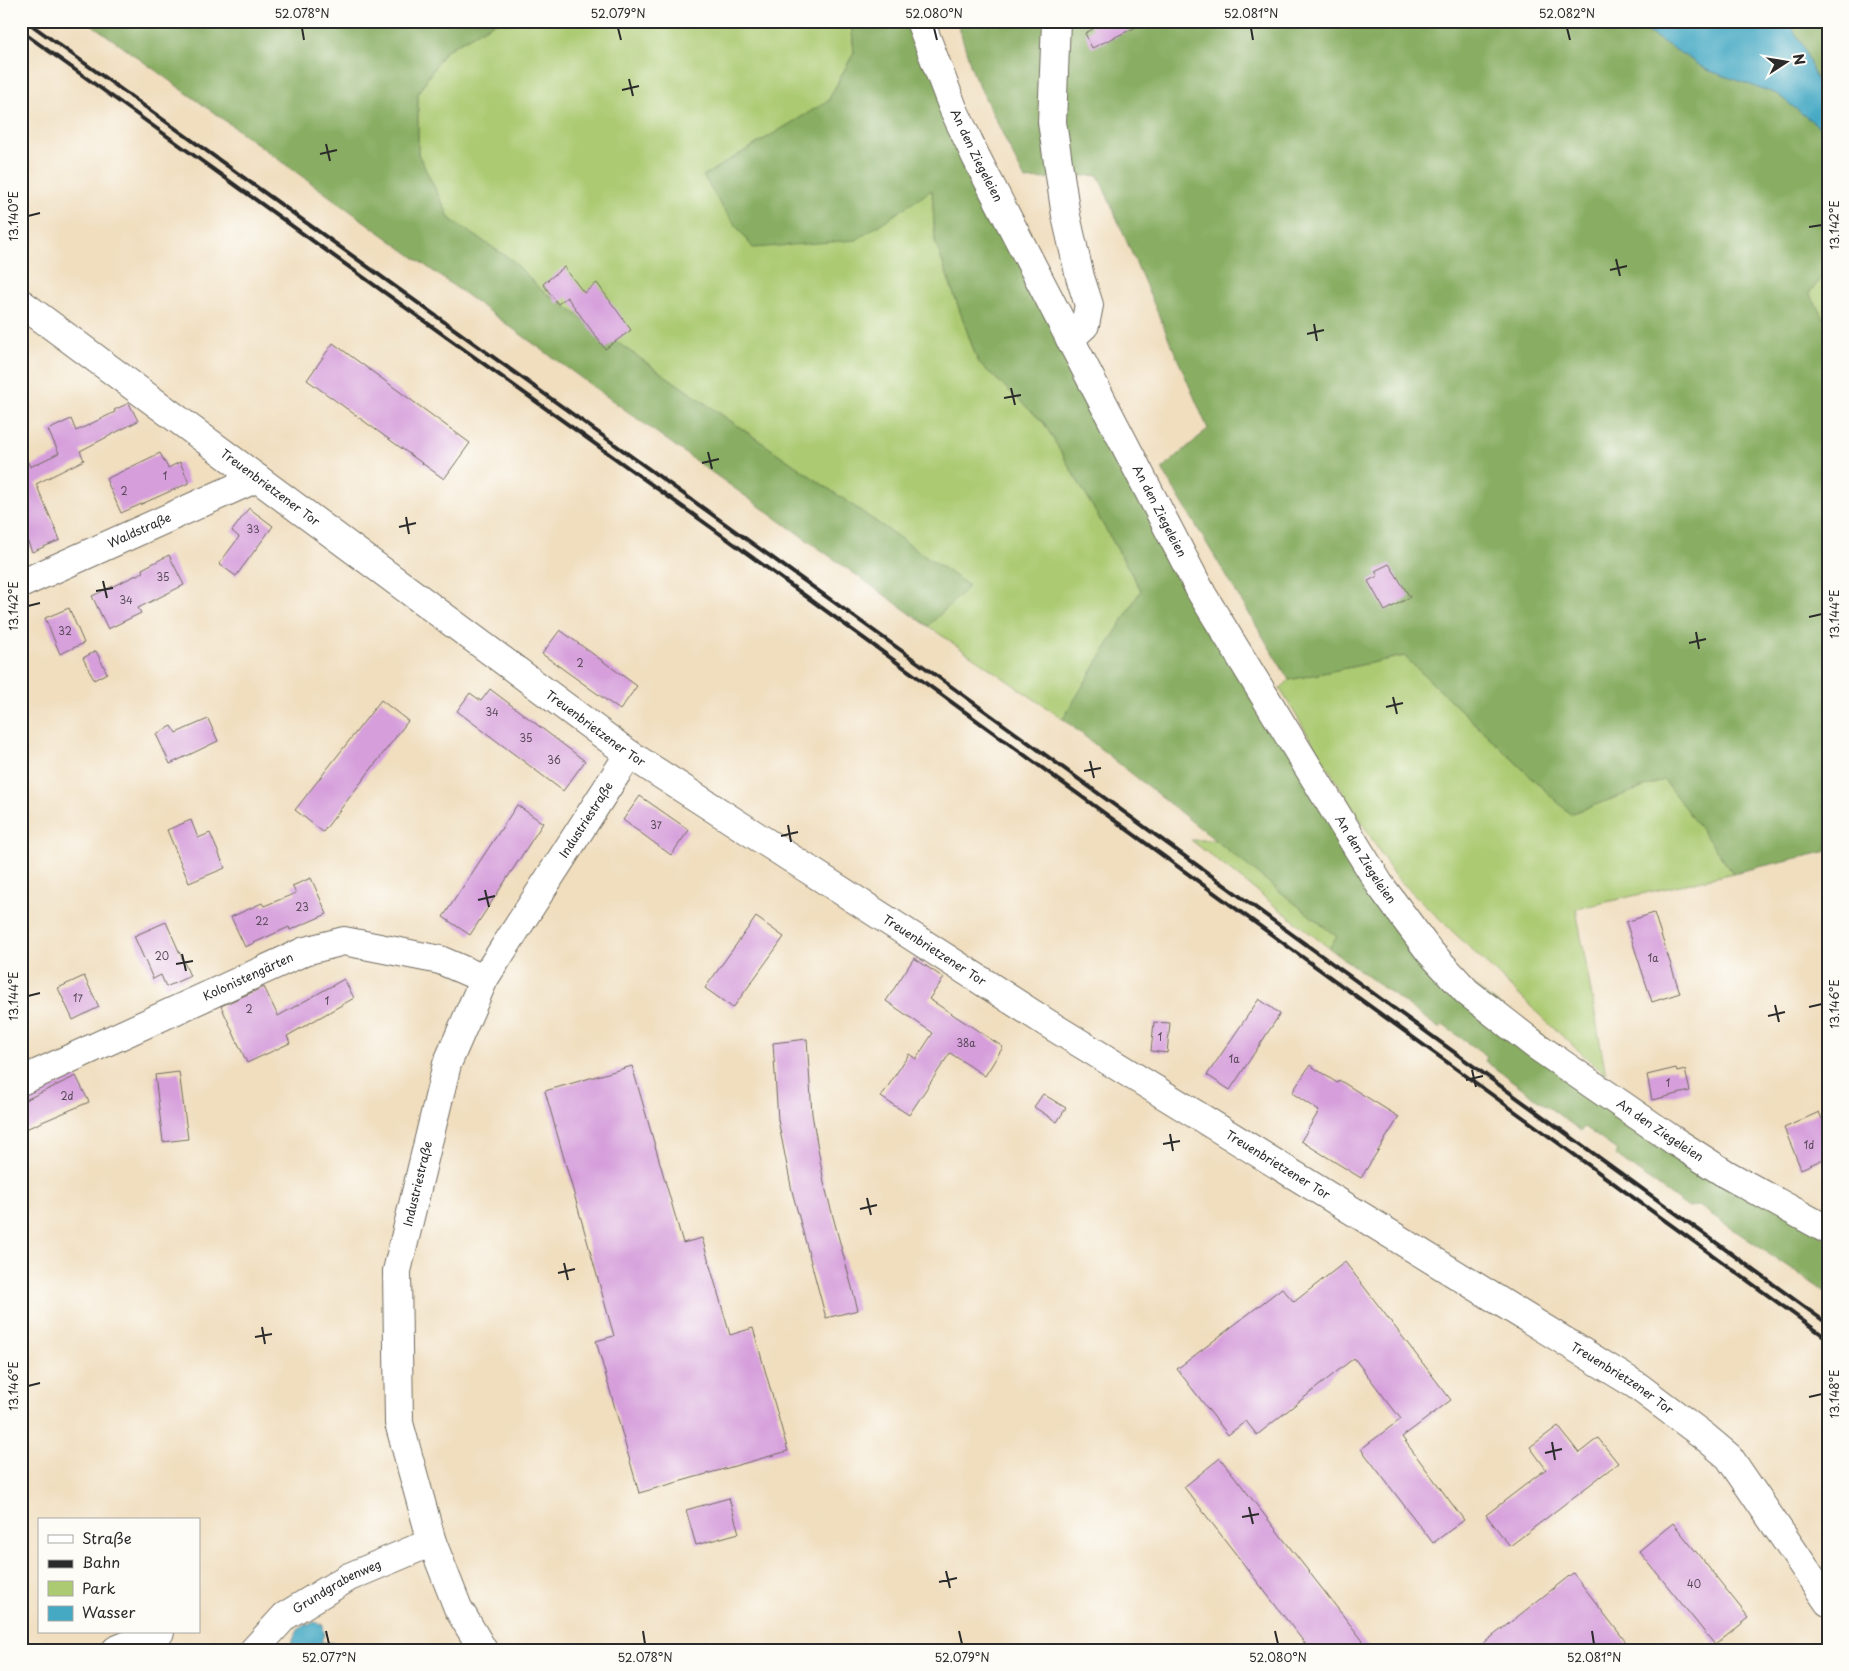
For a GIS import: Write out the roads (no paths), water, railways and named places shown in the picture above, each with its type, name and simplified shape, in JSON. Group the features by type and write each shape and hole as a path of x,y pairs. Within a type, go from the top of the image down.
{"street":[{"name":"An den Ziegeleien","path":"920,21 954,108 976,157 1202,594 1380,885 1429,951 1467,992 1535,1046 1726,1174 1828,1230"},
{"path":"1056,21 1052,122 1066,216 1080,277 1089,305 1085,325 1070,339"},
{"name":"Treuenbrietzener Tor","path":"21,303 629,754 1047,1023 1636,1385 1729,1457 1828,1602"},
{"name":"Waldstraße","path":"21,584 257,478"},
{"name":"Industriestraße","path":"483,1650 458,1608 432,1542 400,1423 398,1271 447,1064 484,980 629,754"},
{"name":"Kolonistengärten","path":"21,1081 305,950 344,941 440,960 484,980"},
{"name":"Grundgrabenweg","path":"254,1650 284,1616 341,1582 432,1542"},
{"path":"116,1650 155,1634"}],"water":[{"path":"1652,21 1788,21 1803,46 1828,110 1828,134 1777,94 1707,70 1646,31"},
{"path":"314,1622 323,1625 324,1634 321,1642 333,1643 344,1650 291,1650 296,1647 290,1646 298,1630 308,1623 308,1626"}],"railway":[{"path":"26,21 952,687 1828,1324"},
{"path":"21,31 712,528 1828,1339"}]}
